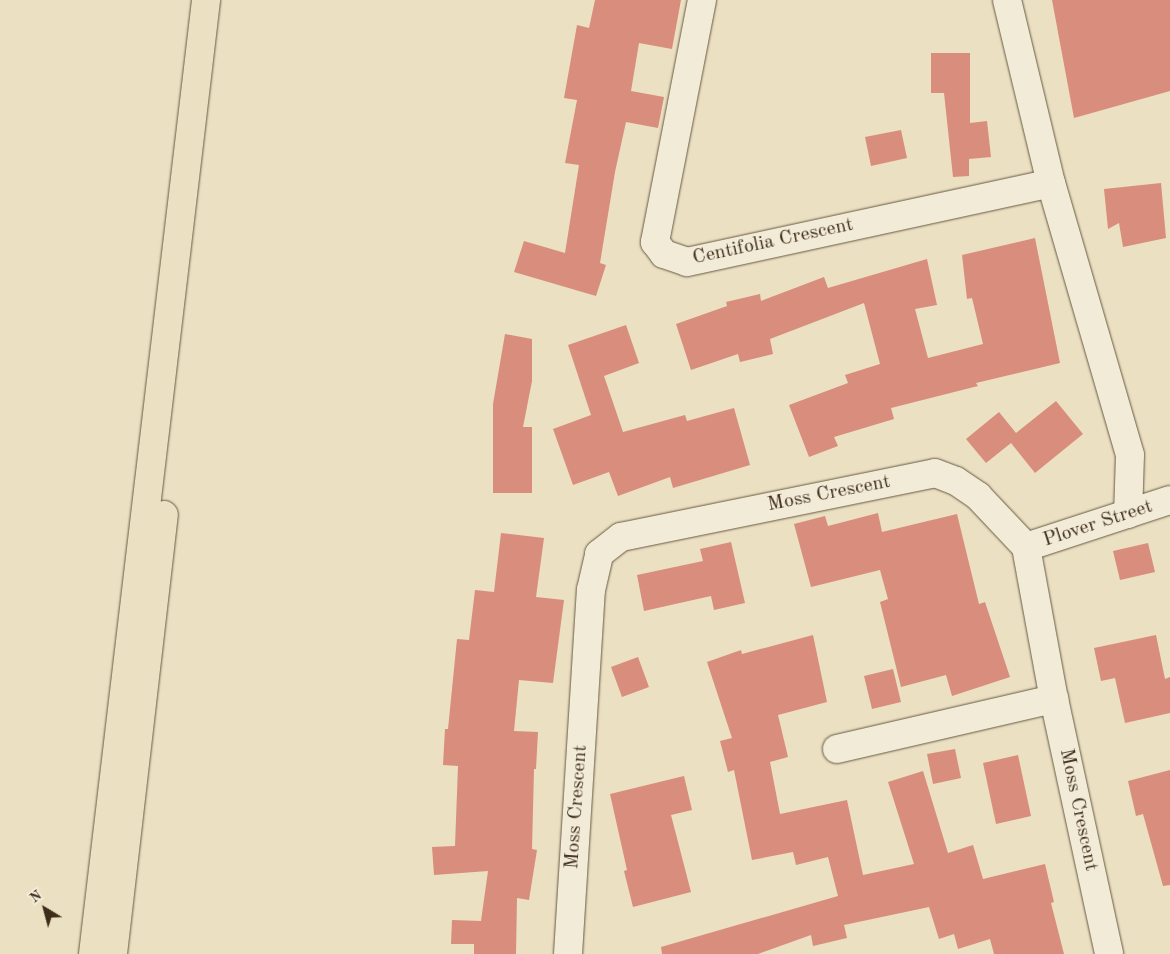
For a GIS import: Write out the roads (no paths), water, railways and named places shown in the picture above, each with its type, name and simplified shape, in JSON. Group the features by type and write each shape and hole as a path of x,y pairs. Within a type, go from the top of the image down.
{"highway":[{"path":"93,954 206,0"},
{"path":"113,954 225,0"}],"street":[{"name":"Centifolia Crescent","path":"702,0 655,242 664,254 687,262 1051,183"},
{"path":"1007,0 1051,183 1130,455 1128,514"},
{"name":"Moss Crescent","path":"568,954 591,590 599,554 621,536 935,473 956,481 978,496 1026,547 1054,699 1109,954"},
{"name":"Plover Street","path":"1026,547 1170,500"},
{"path":"838,749 1054,699"}]}
